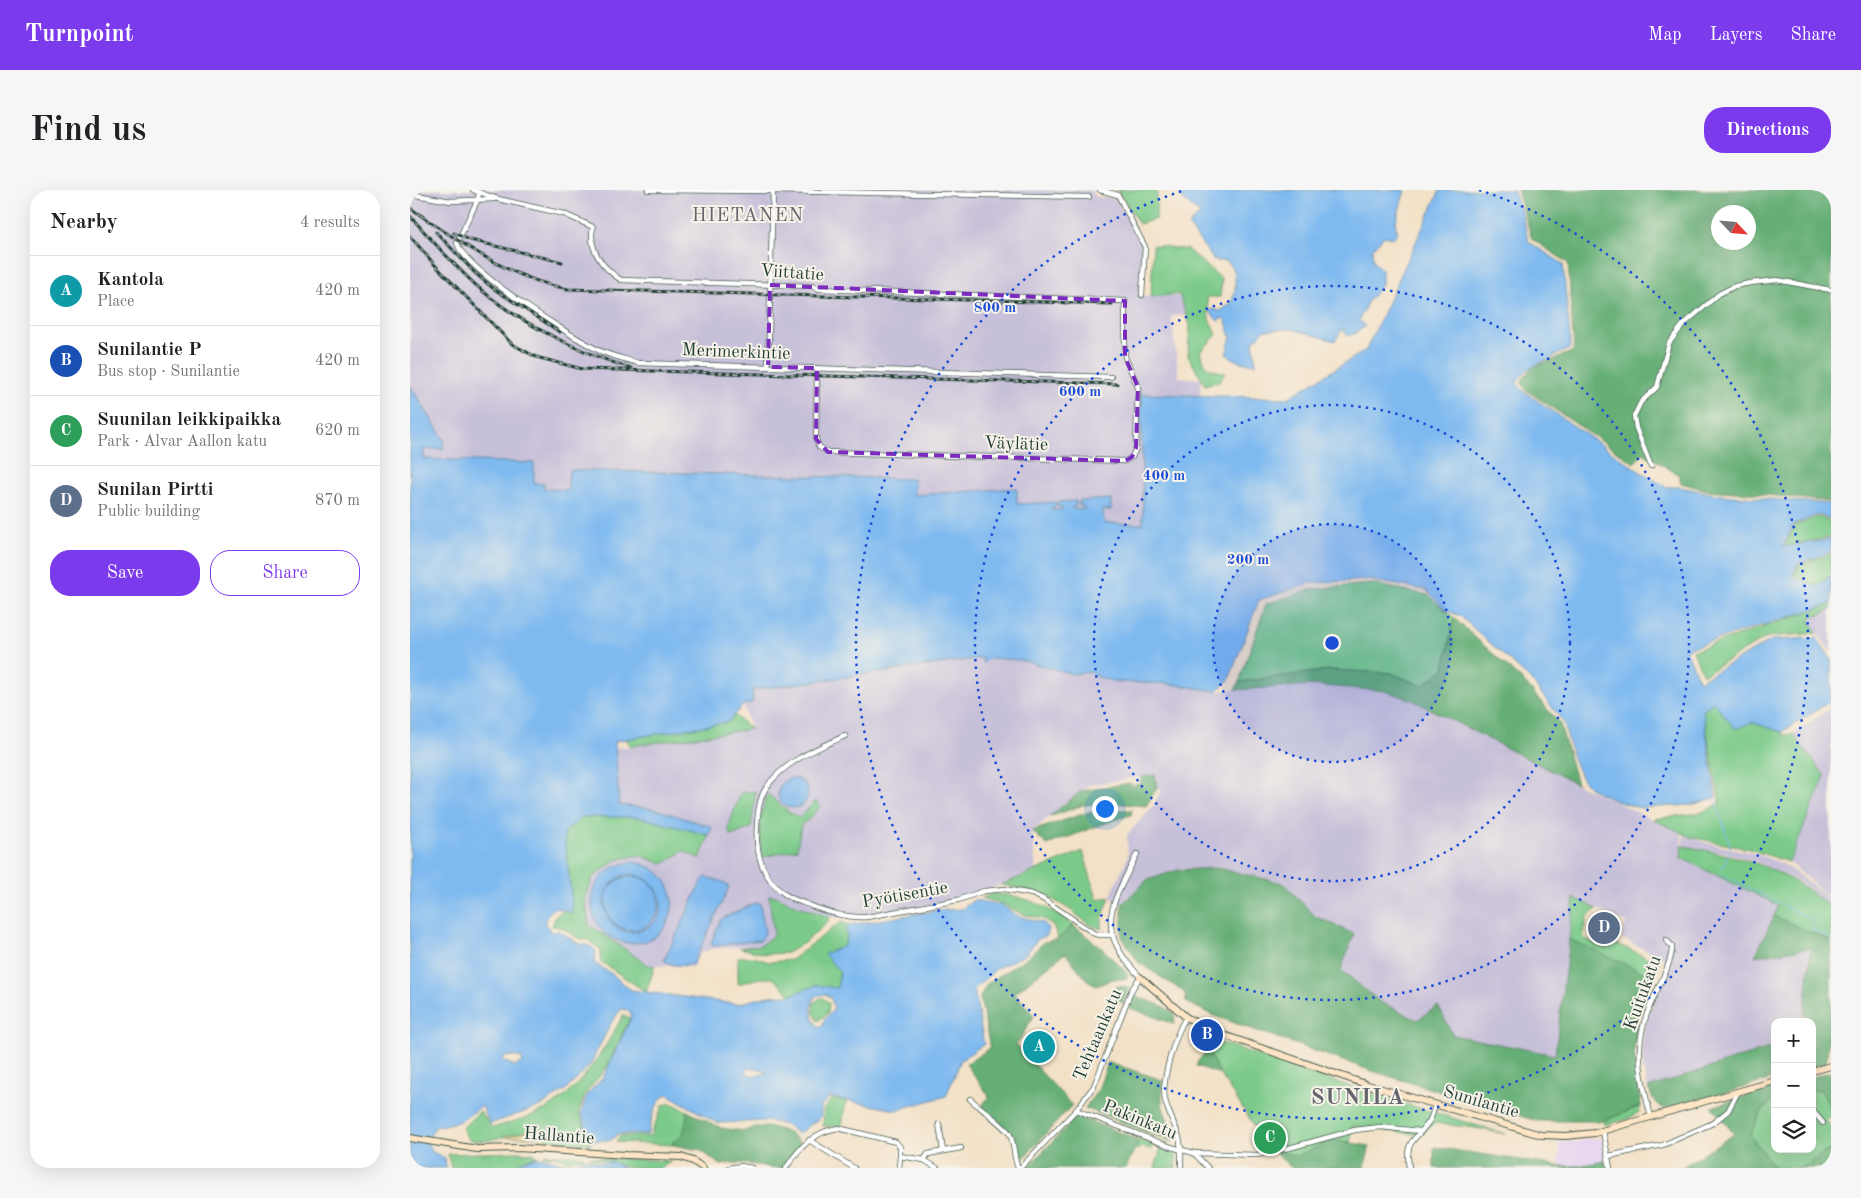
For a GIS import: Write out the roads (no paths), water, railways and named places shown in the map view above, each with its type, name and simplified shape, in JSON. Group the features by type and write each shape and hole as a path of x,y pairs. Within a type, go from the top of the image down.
{"street":[{"name":"Viittatie","path":"473,190 498,199 564,214 593,228 591,237 600,262 621,280 770,284 812,286 829,290 1125,301"},
{"path":"648,190 783,190 1090,197"},
{"path":"1100,190 1118,195 1145,246 1142,294"},
{"path":"768,367 773,191"},
{"name":"Merimerkintie","path":"479,192 478,199 457,243 458,248 474,266 501,288 582,341 600,351 638,363 1111,377"},
{"name":"Viittatie","path":"410,194 451,201 498,199"},
{"path":"1651,466 1636,428 1634,416 1641,402 1657,387 1669,343 1683,325 1719,294 1735,286 1777,280 1831,290"},
{"name":"Väylätie","path":"817,368 816,439 819,447 828,452 1125,461 1132,457 1136,448 1138,387 1124,357 1125,301"},
{"name":"Pyötisentie","path":"845,736 807,754 786,767 767,786 761,799 756,832 758,858 768,876 787,895 829,913 854,918 958,900 996,889 1018,891 1032,894 1054,905 1095,934 1113,935"},
{"path":"1137,854 1113,903 1110,920 1113,935 1123,958 1140,977"},
{"name":"Kuitukatu","path":"1651,1117 1642,1081 1639,1045 1648,1011 1671,957 1672,946 1666,940"},
{"name":"Sunilantie","path":"1140,977 1186,1017 1203,1027 1236,1040 1368,1085 1542,1135 1566,1136 1603,1130 1771,1082"},
{"name":"Tehtaankatu","path":"1019,1168 1076,1110 1094,1086 1131,991 1140,977"},
{"path":"1181,1168 1180,1139 1166,1103 1165,1076 1186,1017"},
{"path":"1816,1070 1831,1066"},
{"path":"1608,1156 1663,1145 1712,1123 1728,1111 1738,1092"},
{"path":"970,1099 1009,1133 1019,1168"},
{"path":"1409,1168 1409,1144 1429,1122 1436,1105"},
{"name":"Pakinkatu","path":"1076,1110 1181,1151 1194,1153 1257,1155 1355,1130 1380,1127 1420,1131"},
{"path":"1816,1114 1823,1122"},
{"path":"939,1124 943,1151"},
{"path":"786,1168 800,1148 809,1140 829,1129 838,1128 896,1142 900,1146 899,1168"},
{"path":"1603,1130 1610,1168"},
{"name":"Hallantie","path":"410,1138 437,1144 477,1149 518,1148 626,1156 675,1157 692,1161 703,1168"},
{"path":"809,1140 854,1168"},
{"path":"924,1160 928,1154 961,1148"},
{"path":"1194,1153 1208,1168"},
{"path":"900,1156 924,1160 937,1168"},
{"path":"729,1168 741,1166 752,1168"}],"water":[{"path":"1182,190 1405,190 1395,224 1398,232 1393,238 1384,236 1372,249 1373,261 1382,270 1382,285 1368,301 1359,320 1365,326 1348,336 1342,329 1335,341 1292,329 1265,330 1253,342 1256,364 1239,362 1226,354 1231,337 1225,319 1221,318 1219,322 1209,311 1212,309 1220,311 1231,304 1235,291 1235,272 1227,261 1213,259 1188,225 1200,214 1180,197"},
{"path":"1440,190 1513,190 1529,242 1563,264 1571,348 1528,369 1516,382 1522,390 1639,471 1667,487 1680,487 1719,495 1831,504 1831,519 1818,515 1794,524 1783,547 1831,539 1831,552 1798,564 1792,576 1817,587 1831,576 1831,604 1686,649 1699,681 1772,640 1817,638 1831,659 1831,701 1782,732 1751,722 1736,729 1713,702 1703,711 1715,798 1691,805 1640,808 1616,801 1590,788 1581,777 1572,756 1564,723 1530,679 1460,616 1446,610 1426,590 1369,580 1311,583 1259,600 1229,680 1216,691 1160,683 1118,682 1098,677 1090,672 1073,674 1020,660 990,658 983,663 982,658 752,690 753,702 743,705 728,722 615,741 619,805 655,809 712,827 709,835 638,817 582,817 564,832 572,914 554,908 548,914 545,924 553,933 558,930 577,943 590,946 596,951 594,963 612,974 631,990 737,1004 768,996 791,995 817,985 837,988 840,972 824,954 844,946 847,937 846,929 850,925 939,910 962,909 974,900 1002,905 1018,916 1044,923 1048,929 1046,936 1038,939 1025,955 997,968 974,989 984,1044 961,1060 946,1096 896,1110 830,1097 821,1106 821,1117 798,1134 787,1125 768,1121 717,1123 667,1094 659,1101 652,1117 648,1134 617,1134 612,1140 591,1141 581,1113 587,1094 603,1078 630,1020 631,1013 621,1009 611,1023 590,1065 568,1088 541,1106 490,1124 482,1106 461,1121 435,1127 427,1142 431,1151 445,1158 446,1168 410,1168 410,385 444,440 443,449 424,449 424,459 534,463 534,483 544,484 544,489 568,490 569,470 914,479 914,495 1017,488 1017,504 1056,502 1056,507 1052,507 1052,510 1062,510 1062,507 1058,507 1058,502 1076,501 1076,506 1073,506 1073,509 1084,509 1084,506 1079,506 1079,501 1111,499 1111,510 1103,510 1104,523 1143,524 1141,394 1288,398 1366,350","holes":["825,994 831,998 834,1009 824,1020 823,1026 819,1028 814,1020 812,1004 815,996","513,1056 523,1060 522,1063 515,1066 503,1061 504,1057","754,1068 763,1070 766,1073 756,1076 747,1074 747,1069"]},
{"path":"793,778 799,779 807,787 807,799 799,807 793,808 787,807 779,799 778,793 779,787 787,779"},
{"path":"633,862 651,868 664,878 671,892 672,906 669,920 660,932 648,940 631,943 614,939 602,930 595,918 592,904 594,890 602,877 614,867","holes":["625,875 637,876 647,880 654,887 659,895 661,905 659,914 654,922 644,929 631,932 620,929 612,922 606,913 604,903 606,892 613,882"]},
{"path":"632,876 642,878 651,884 657,893 659,903 657,913 651,922 642,928 632,930 622,928 613,922 607,913 605,903 607,893 613,884 622,878"},
{"path":"706,877 723,882 729,887 693,964 682,965 666,962 664,960 702,881"},
{"path":"755,903 760,903 765,933 761,940 713,946 711,943 721,919"},
{"path":"538,1157 573,1165 585,1159 601,1163 613,1162 624,1168 517,1168 521,1161"}],"waterway":[{"path":"1715,798 1731,848"},
{"path":"1722,868 1729,853"},
{"path":"1719,873 1815,921 1812,930 1831,939"}],"railway":[{"path":"410,208 425,218"},
{"path":"420,215 490,260 528,278 568,289 1112,304"},
{"path":"410,216 465,275 500,305 535,327 574,347 631,368"},
{"path":"436,232 475,273 494,289 560,332"},
{"path":"454,233 470,240 562,262"},
{"path":"410,236 434,264 512,344 536,357 582,369 1117,384"}],"place":[{"name":"Sunilan Pirtti","path":"1604,928"},
{"name":"Sunilantie P","path":"1207,1035"},
{"name":"Kantola","path":"1039,1047"},
{"name":"Suunilan leikkipaikka","path":"1270,1138"}],"district":[{"name":"HIETANEN","path":"748,216"},
{"name":"SUNILA","path":"1358,1098"}]}
